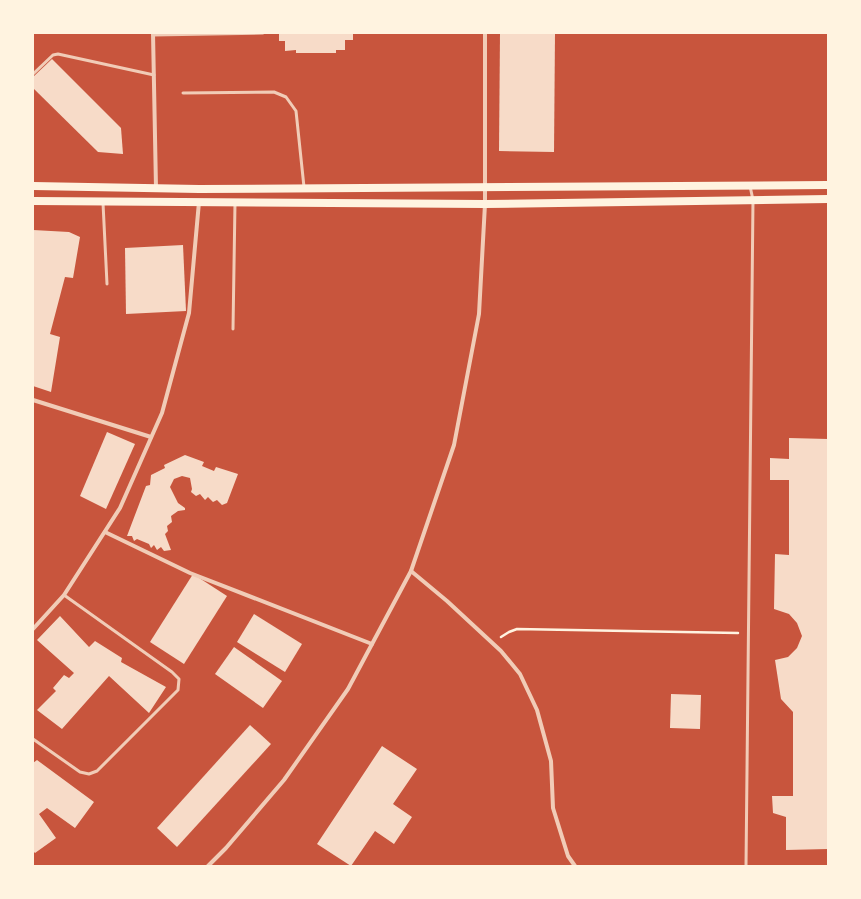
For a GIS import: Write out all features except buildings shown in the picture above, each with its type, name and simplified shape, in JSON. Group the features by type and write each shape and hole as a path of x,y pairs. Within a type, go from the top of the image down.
{"main road":[{"path":"33,186 156,189 828,185"},
{"path":"33,201 485,204 828,199"}],"street":[{"path":"208,866 226,848 284,780 348,689 411,571 454,445 479,314 485,204 485,33"},
{"path":"153,34 156,189"},
{"path":"33,629 64,595 120,508 162,413 189,313 199,201"},
{"path":"33,400 151,436"},
{"path":"105,532 190,573 372,644"},
{"path":"411,571 447,600 493,644 520,674 537,710 551,761 553,808 568,856 575,866"}],"lane":[{"path":"153,34 263,33"},
{"path":"33,74 53,55 58,54 154,75"},
{"path":"183,93 274,92 286,97 296,111 304,188"},
{"path":"746,866 752,200 750,185"},
{"path":"103,201 107,284"},
{"path":"234,329 235,202"},
{"path":"33,739 80,772 89,774 97,771 178,690 179,679 172,672 64,595"}],"path":[{"path":"493,644 509,632 517,629 748,633"}]}
